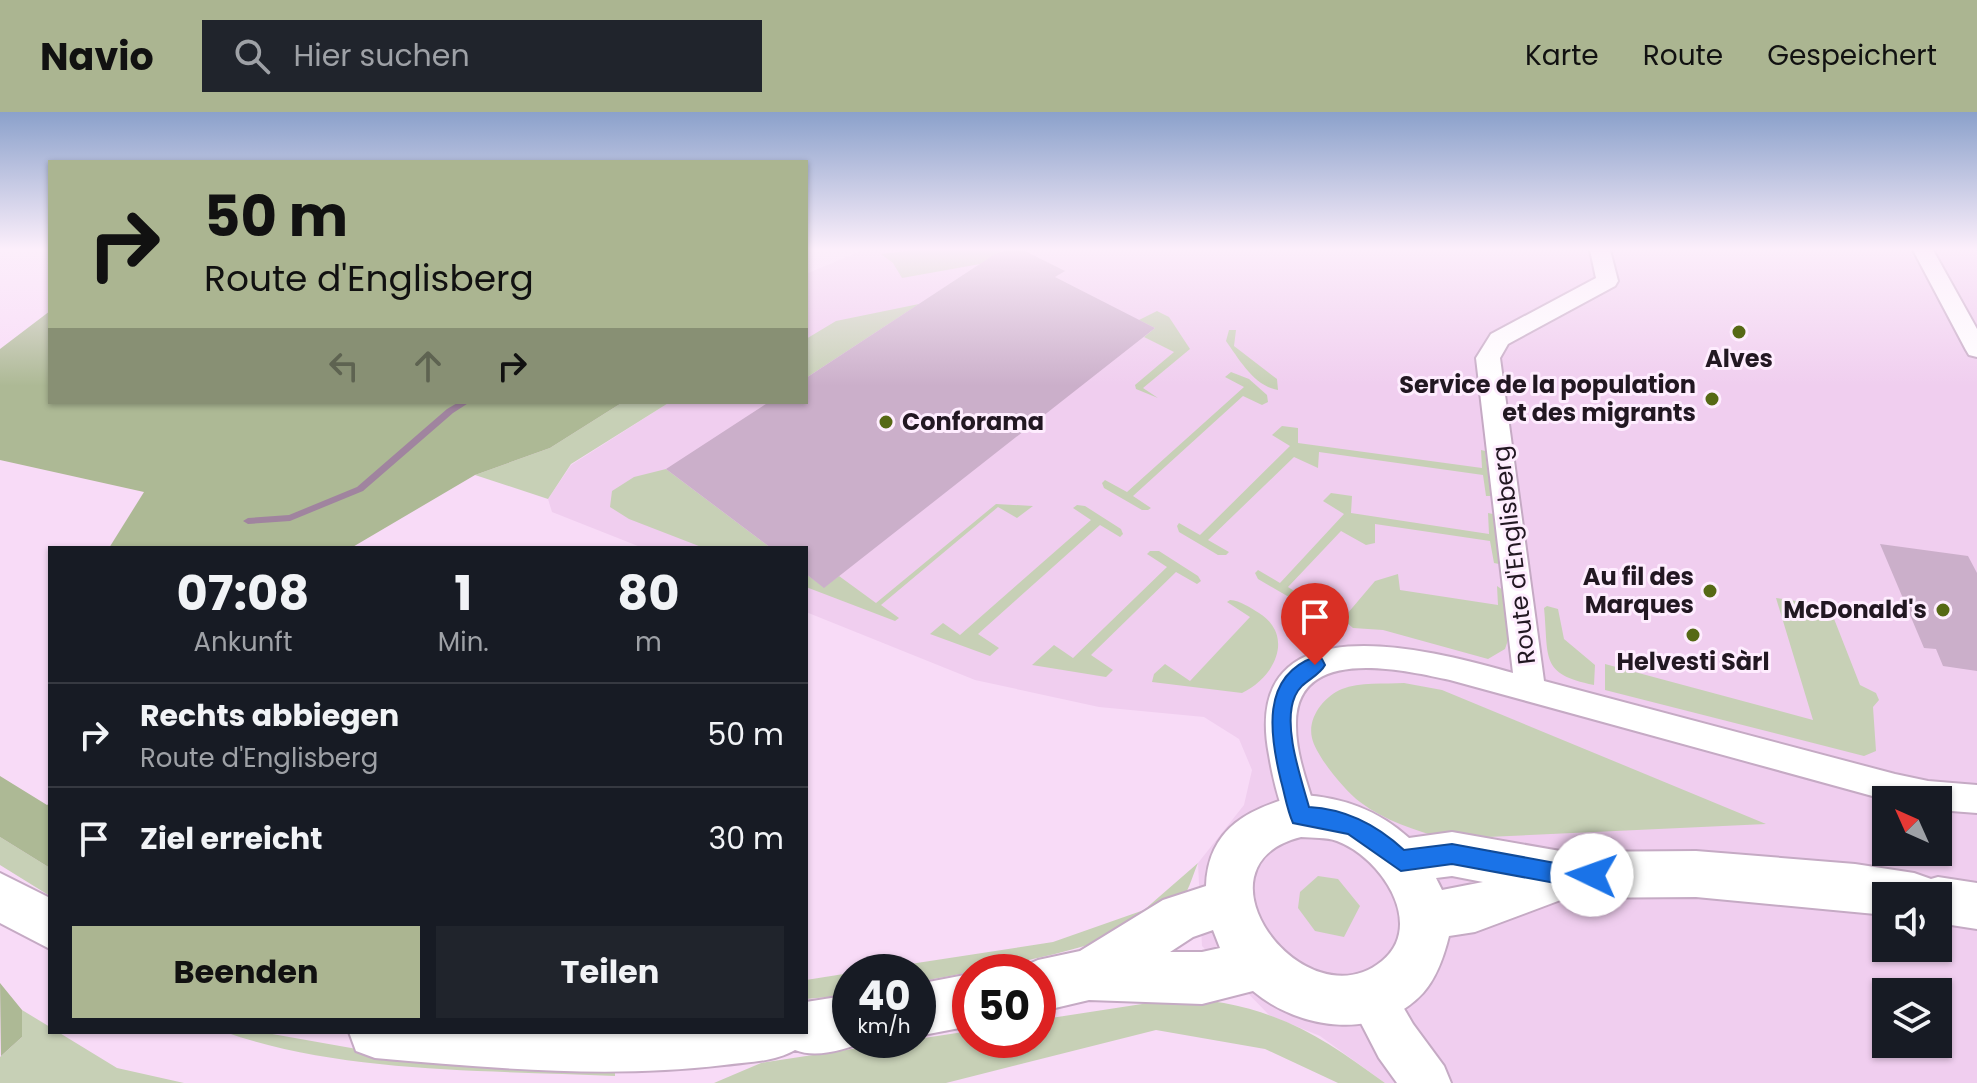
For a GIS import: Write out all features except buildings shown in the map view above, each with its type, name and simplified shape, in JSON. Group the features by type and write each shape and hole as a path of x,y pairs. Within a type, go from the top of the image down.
{"main road":[{"path":"1301,816 1328,818 1354,826 1378,840 1401,861 1417,887 1426,917 1424,943 1413,967 1395,986 1371,998 1337,1000 1303,992 1260,964 1235,924 1229,902 1230,876 1239,853 1254,834 1276,822 1301,816"},
{"path":"1401,861 1452,854 1566,875 1696,874 1872,890"},
{"path":"1426,917 1475,908 1566,875"},
{"path":"0,896 48,924"},
{"path":"1089,975 1180,917 1229,902"},
{"path":"1952,902 1977,906"},
{"path":"1056,982 1089,975 1202,978 1260,964"},
{"path":"808,1028 832,1024"},
{"path":"400,1034 552,1046 693,1042 759,1034"}],"street":[{"name":"Route d'Englisberg","path":"1530,690 1488,358 1499,339 1585,295"},
{"path":"1947,295 1977,350"},
{"name":"Route d'Englisberg","path":"1301,816 1283,747 1281,716 1285,694 1298,676 1315,665 1335,659 1364,657 1416,661 1895,788 1928,795 1977,799"},
{"path":"1371,998 1396,1041 1427,1083"}],"shaded area":[{"path":"808,295 1977,295 1977,1083 1385,1083 1320,1036 1269,1015 1202,946 1198,863 1244,805 1252,770 1239,739 1204,717 1099,707 975,680 808,613 808,546 638,546 552,512 548,499 571,465 667,404 808,404"}],"green space":[{"path":"919,304 808,377 808,338 836,321"},
{"path":"1157,311 1169,317 1190,349 1143,388 1158,398 1136,389 1135,385 1174,352 1144,337 1155,328 1139,320"},
{"path":"48,313 48,404 620,404 550,448 475,475 354,546 110,546 144,492 0,460 0,349"},
{"path":"1229,330 1236,330 1234,346 1277,379 1278,390 1254,377 1242,363 1226,341"},
{"path":"1231,372 1249,379 1267,395 1268,402 1262,405 1243,396 1133,496 1151,508 1148,510 1142,510 1104,488 1102,483 1105,480 1127,492 1244,387 1225,377"},
{"path":"620,404 667,404 571,464 548,499 475,475 550,448"},
{"path":"1282,426 1298,428 1298,443 1482,468 1481,450 1485,451 1491,496 1486,496 1483,475 1319,452 1318,468 1294,457 1208,540 1229,552 1226,555 1218,555 1179,532 1179,523 1200,535 1290,446 1272,435"},
{"path":"666,469 768,546 699,546 629,519 610,507 612,491 634,477"},
{"path":"1331,493 1352,496 1351,513 1489,534 1488,513 1493,514 1499,564 1494,563 1490,541 1375,524 1375,543 1366,545 1341,531 1288,587 1310,601 1301,604 1258,579 1255,573 1258,570 1280,583 1344,514 1323,501"},
{"path":"996,504 1033,506 1017,518 998,507 881,605 899,618 895,621 808,588 808,575 824,587 839,576 876,603"},
{"path":"1085,506 1121,529 1123,534 1120,537 1100,525 978,634 999,648 990,656 930,634 943,623 960,635 1091,520 1073,508"},
{"path":"1159,551 1201,581 1197,584 1176,572 1091,655 1113,670 1106,677 1032,665 1054,645 1073,658 1167,567 1147,554"},
{"path":"1398,574 1400,590 1498,605 1497,586 1503,590 1509,637 1505,649 1488,659 1383,630 1353,628 1347,623 1347,614 1375,581"},
{"path":"1776,598 1829,606 1860,685 1876,693 1879,700 1873,707 1876,751 1864,756 1605,690 1605,664 1813,720"},
{"path":"1230,600 1259,613 1270,622 1276,633 1276,656 1264,677 1242,693 1152,682 1154,674 1165,664 1190,681 1250,617 1227,602"},
{"path":"1544,608 1558,609 1564,639 1595,665 1594,685 1564,675 1550,661"},
{"path":"1404,683 1442,690 1766,824 1444,839 1400,824 1370,809 1347,790 1319,754 1311,730 1319,708 1342,689 1364,684"},
{"path":"0,776 48,804 48,867 0,837"},
{"path":"0,837 48,867 48,895 0,865"},
{"path":"1198,863 1183,897 1165,914 1136,928 1055,954 975,954 1053,942 1144,910"},
{"path":"1318,876 1338,879 1360,906 1344,937 1315,931 1298,908 1300,892"},
{"path":"952,958 952,975 936,978 936,960"},
{"path":"832,976 832,997 808,999 808,980"},
{"path":"0,983 22,1010 22,1037 1,1056"},
{"path":"1155,1002 1216,1002 1270,1016 1310,1033 1385,1083 1338,1083 1265,1049 1156,1030 1056,1055 1056,1017"},
{"path":"22,1010 48,1026 48,1034 61,1034 117,1068 184,1083 0,1083 0,1057 22,1037"},
{"path":"232,1034 272,1034 385,1054 615,1067 615,1076 418,1068 318,1056"},
{"path":"952,1034 952,1058 1045,1058 946,1083 714,1083 761,1063 832,1052 832,1058 936,1058 936,1036"}],"waterway":[{"path":"248,521 290,518 360,489 450,411 462,404"}],"place":[{"name":"Alves","path":"1739,332"},
{"name":"Service de la population et des migrants","path":"1712,399"},
{"name":"Conforama","path":"886,422"},
{"name":"Au fil des Marques","path":"1710,591"},
{"name":"McDonald's","path":"1943,610"},
{"name":"Helvesti Sàrl","path":"1693,635"}],"route":[{"path":"1315,665 1298,676 1285,694 1281,716 1283,747 1301,816 1328,818 1354,826 1378,840 1401,861 1452,854 1566,875 1592,875"}]}
